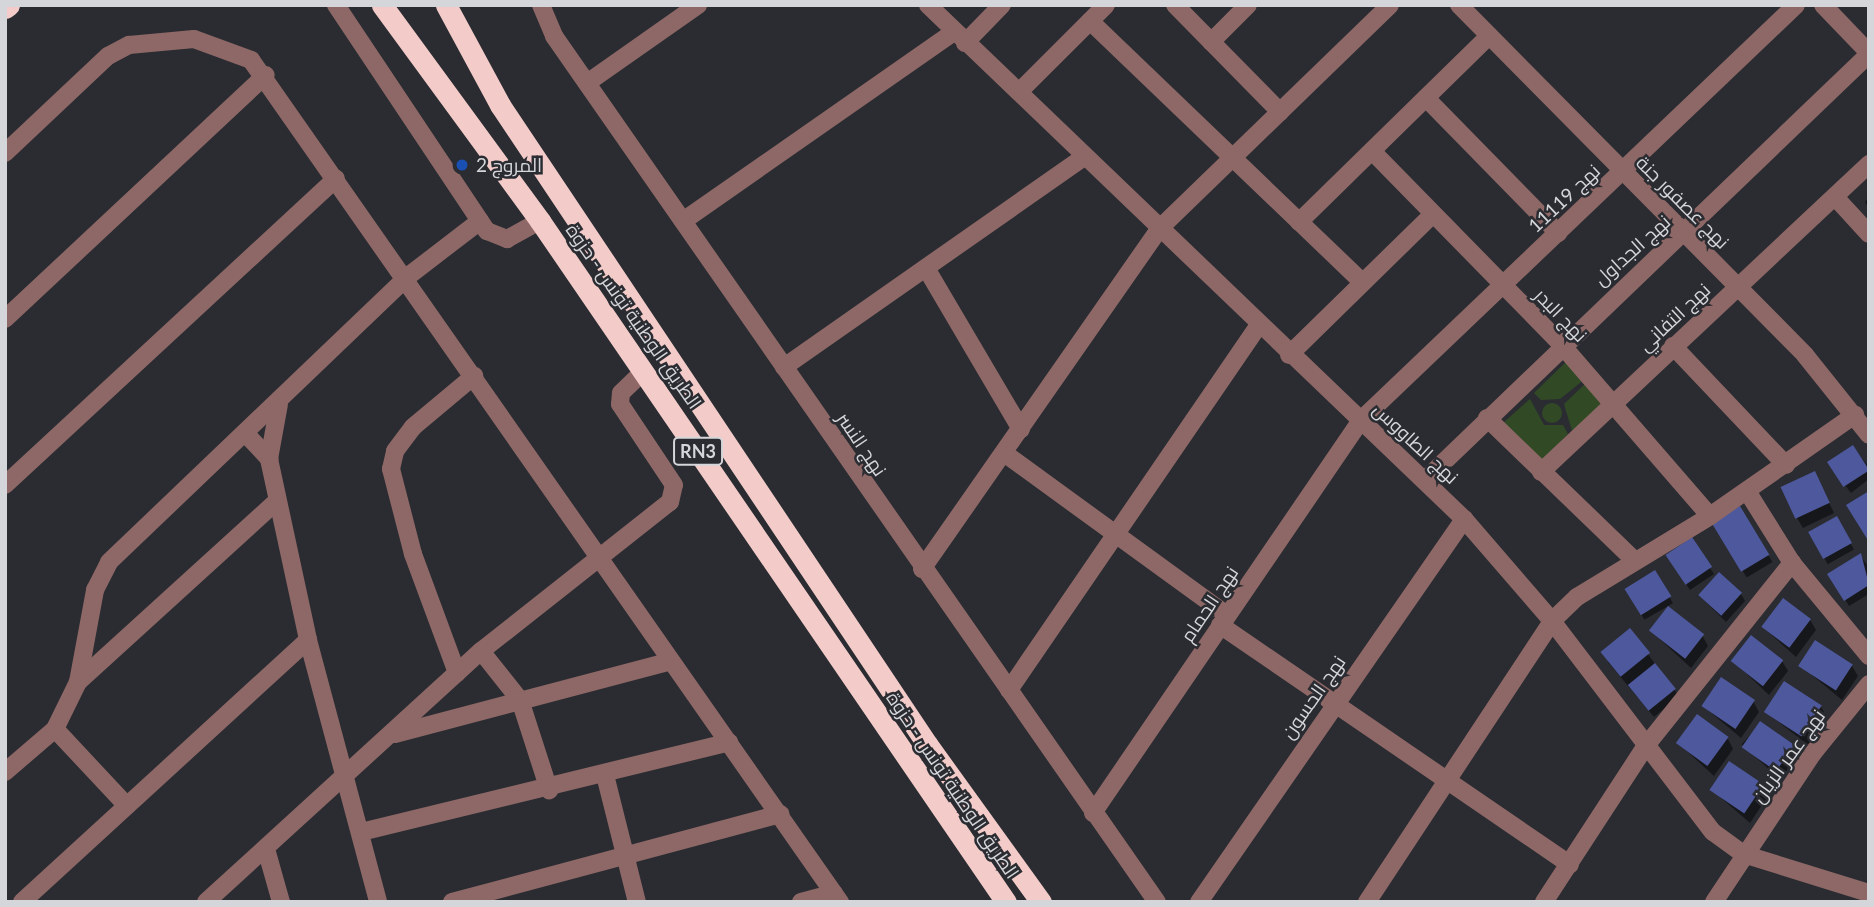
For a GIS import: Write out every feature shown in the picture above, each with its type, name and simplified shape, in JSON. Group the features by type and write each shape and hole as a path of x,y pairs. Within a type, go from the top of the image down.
{"highway":[{"name":"الطريق الوطنية تونس - حزوة","path":"382,5 541,221 1006,902"},
{"name":"الطريق الوطنية تونس - حزوة","path":"446,5 508,116 928,744 1041,902"}],"street":[{"path":"336,5 480,221 507,239 541,221"},
{"name":"نهج النسر","path":"541,5 587,83 922,569 1157,902"},
{"path":"587,83 698,5"},
{"name":"نهج الطاووس","path":"928,5 1084,158 1160,228 1258,327 1426,479 1464,519 1552,621 1700,818 1743,854 1869,893"},
{"path":"683,221 959,37 1002,5"},
{"path":"1019,92 1106,5"},
{"path":"1175,5 1280,112"},
{"path":"1211,42 1248,5"},
{"path":"922,569 1160,228 1390,5"},
{"name":"نهج عصفور جنة","path":"1459,5 1737,286 1855,415 1869,435"},
{"name":"نهج 11119","path":"1361,420 1500,283 1623,172 1796,5"},
{"path":"1823,5 1869,54"},
{"path":"1090,21 1230,161 1362,282"},
{"path":"1299,222 1489,36"},
{"path":"5,153 108,56 129,45 215,42 266,75 837,897 801,902"},
{"name":"نهج الجداول","path":"1426,479 1560,344 1683,232 1869,54"},
{"path":"5,319 266,75"},
{"path":"1426,98 1558,233"},
{"name":"نهج البدر","path":"1372,151 1560,344 1710,516"},
{"path":"784,367 1084,158"},
{"name":"نهج التفاني","path":"1541,472 1869,164"},
{"path":"5,485 336,178"},
{"path":"1835,197 1869,234"},
{"path":"1289,355 1432,215"},
{"path":"5,772 55,729 78,682 94,590 109,562 247,435 407,277 480,221"},
{"path":"926,268 1021,429"},
{"path":"1009,690 1116,540 1258,327"},
{"path":"1674,346 1786,465"},
{"path":"206,902 348,776 481,651 674,497 671,480 620,404 621,393 644,371"},
{"path":"457,673 413,554 391,469 395,451 414,427 474,376"},
{"path":"279,404 269,459 276,502 309,640 348,776 379,902"},
{"path":"1367,902 1451,779 1552,621 1633,559 1710,516 1855,415"},
{"path":"1487,418 1633,559"},
{"name":"نهج الحمام","path":"1093,813 1361,420"},
{"path":"247,435 269,459"},
{"path":"1004,453 1116,540 1335,701 1451,779 1570,865"},
{"path":"1747,491 1792,563 1869,656"},
{"path":"78,682 276,502"},
{"name":"نهج الحسون","path":"1199,902 1335,701 1464,519"},
{"path":"1544,902 1645,747 1792,563"},
{"path":"22,902 309,640"},
{"path":"481,651 520,699 549,790"},
{"path":"392,734 671,661"},
{"name":"نهج عمر الزيان","path":"1714,902 1743,854 1869,684"},
{"path":"55,729 127,806"},
{"path":"361,832 549,790 729,743"},
{"path":"605,775 637,902"},
{"path":"452,902 626,858 779,814"},
{"path":"265,849 281,902"},
{"path":"5,895 11,902"}],"green space":[{"path":"1569,359 1585,379 1560,399 1541,400 1534,393"},
{"path":"1587,382 1604,405 1572,431 1564,404"},
{"path":"1530,399 1544,425 1563,425 1568,434 1540,463 1503,423"},
{"path":"1552,403 1559,406 1562,413 1559,420 1552,423 1545,420 1542,413 1545,406"}],"building":[{"path":"1853,445 1869,470 1843,487 1827,462"},
{"path":"1815,471 1830,503 1795,519 1781,487"},
{"path":"1869,491 1869,542 1846,505"},
{"path":"1740,506 1769,555 1741,572 1712,523"},
{"path":"1837,516 1852,543 1823,559 1808,532"},
{"path":"1692,537 1712,567 1686,585 1665,555"},
{"path":"1861,553 1869,585 1844,601 1827,574"},
{"path":"1655,570 1671,596 1641,615 1624,589"},
{"path":"1719,572 1742,593 1721,616 1698,595"},
{"path":"1783,598 1811,619 1789,648 1761,627"},
{"path":"1668,606 1704,634 1685,659 1649,630"},
{"path":"1630,628 1650,653 1621,677 1600,652"},
{"path":"1751,635 1783,660 1763,686 1731,661"},
{"path":"1815,640 1853,665 1836,691 1798,666"},
{"path":"1655,663 1676,689 1649,711 1628,685"},
{"path":"1721,677 1755,700 1735,729 1701,706"},
{"path":"1784,681 1822,706 1802,737 1764,712"},
{"path":"1697,714 1729,737 1707,766 1676,743"},
{"path":"1760,721 1794,745 1776,771 1742,747"},
{"path":"1729,761 1764,784 1744,814 1709,790"}],"place":[{"name":"المروج 2","path":"462,165"}]}
